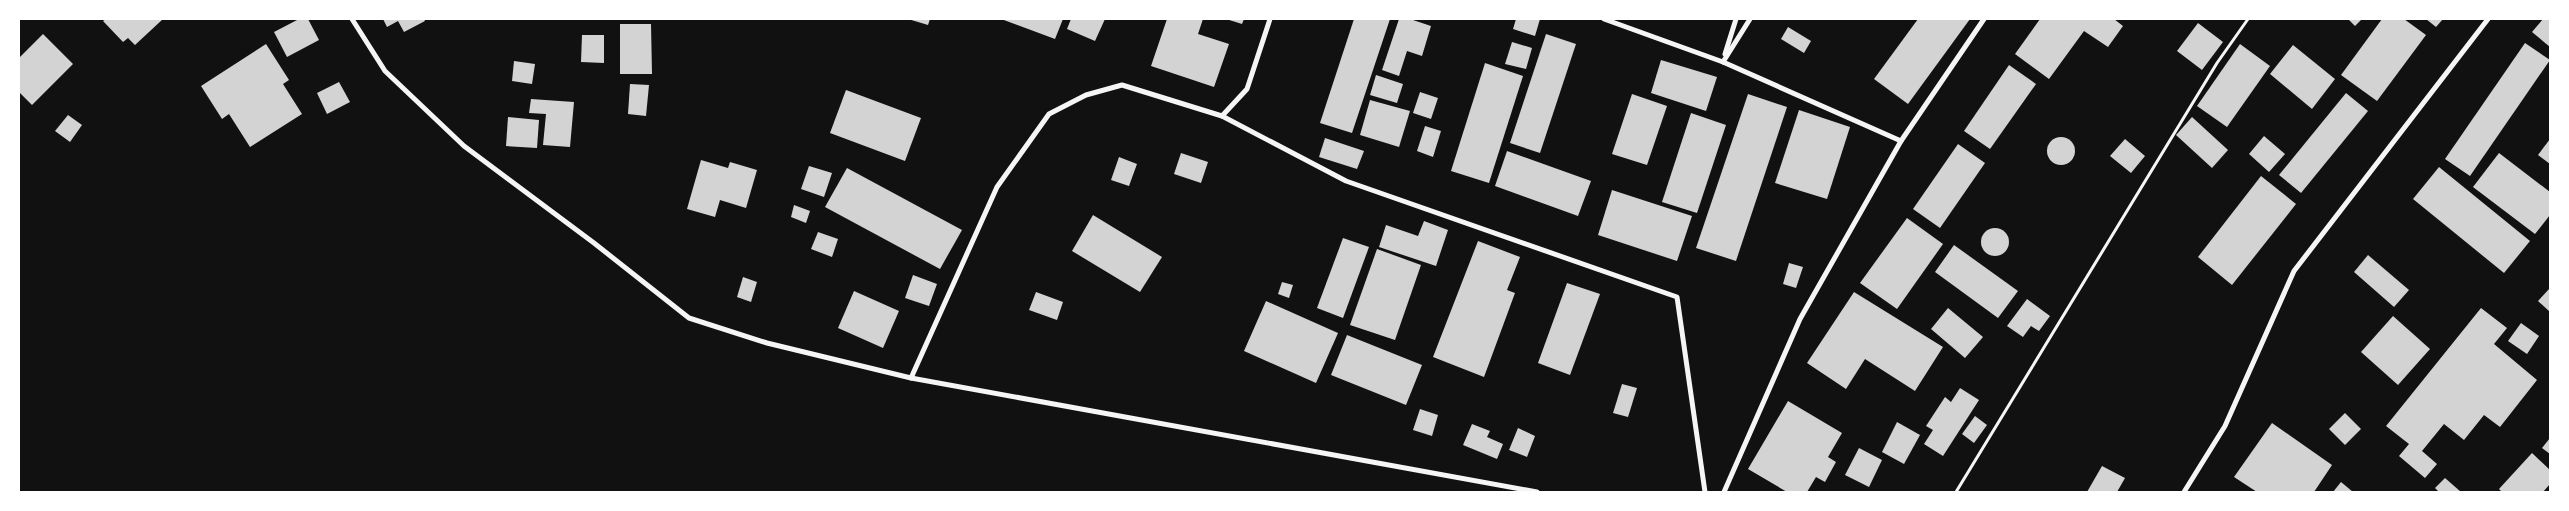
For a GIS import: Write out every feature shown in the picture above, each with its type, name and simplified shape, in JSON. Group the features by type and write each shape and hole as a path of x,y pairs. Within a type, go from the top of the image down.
{"street":[{"path":"352,19 385,71 464,146 594,242 690,318 767,343 912,378 1537,492"},
{"path":"1222,116 1247,89 1270,19"},
{"path":"1604,19 1723,62 1901,141"},
{"path":"1723,62 1736,19"},
{"path":"1723,62 1750,19"},
{"path":"1724,492 1800,319 1901,141 1984,19"},
{"path":"2184,492 2225,426 2294,271 2488,19"},
{"path":"912,378 997,187 1049,114 1086,95 1122,85 1222,116 1346,181 1677,297 1705,492"}],"path":[{"path":"1956,492 2217,63 2248,19"}],"building":[{"path":"106,19 163,19 135,45 128,38 123,42 103,21"},
{"path":"299,19 308,19 319,40 287,57 274,32"},
{"path":"383,19 424,19 425,21 404,32 398,21 387,27"},
{"path":"908,19 930,19 928,25"},
{"path":"1001,19 1063,19 1055,39"},
{"path":"1071,19 1105,19 1095,41 1067,29"},
{"path":"1167,19 1203,19 1198,34 1229,44 1214,87 1151,66"},
{"path":"1226,19 1244,19 1242,24"},
{"path":"1354,19 1390,19 1352,133 1320,123"},
{"path":"1399,19 1410,19 1431,26 1422,56 1407,51 1399,76 1382,70"},
{"path":"1516,19 1540,19 1535,36 1513,29"},
{"path":"1918,19 1970,19 1908,104 1874,79"},
{"path":"2040,19 2114,19 2123,26 2108,47 2084,31 2049,79 2015,54"},
{"path":"2348,19 2362,19 2355,26"},
{"path":"2382,19 2404,19 2426,35 2377,101 2341,75"},
{"path":"2426,19 2443,19 2436,27"},
{"path":"2543,19 2550,19 2550,47 2532,32"},
{"path":"2198,23 2223,42 2202,70 2177,51"},
{"path":"620,24 651,24 652,74 620,74"},
{"path":"1788,27 1811,41 1804,53 1781,39"},
{"path":"43,34 73,64 32,105 19,92 19,58"},
{"path":"1546,34 1576,44 1540,153 1510,143"},
{"path":"582,35 604,35 604,63 581,62"},
{"path":"1512,42 1532,48 1526,69 1505,64"},
{"path":"2525,43 2550,60 2470,176 2445,159"},
{"path":"266,44 289,80 283,84 302,114 250,147 229,114 222,119 201,86"},
{"path":"2240,44 2270,66 2227,127 2197,106"},
{"path":"2293,45 2335,79 2312,109 2270,74"},
{"path":"1661,60 1717,77 1706,111 1651,93"},
{"path":"514,61 535,64 532,84 512,81"},
{"path":"1485,63 1523,76 1489,183 1451,171"},
{"path":"2009,65 2036,84 1990,149 1964,131"},
{"path":"1376,75 1403,84 1397,103 1370,95"},
{"path":"339,82 350,102 327,114 317,93"},
{"path":"630,84 649,85 646,116 628,114"},
{"path":"846,90 921,118 905,161 830,133"},
{"path":"1420,92 1438,98 1431,119 1413,113"},
{"path":"2346,93 2368,111 2301,193 2279,175"},
{"path":"1632,94 1667,106 1647,165 1612,154"},
{"path":"1748,94 1787,107 1736,261 1696,248"},
{"path":"531,99 574,102 570,147 543,145 546,114 529,113"},
{"path":"1370,100 1410,111 1399,147 1360,135"},
{"path":"1799,110 1850,127 1827,199 1775,183"},
{"path":"1691,113 1726,125 1697,213 1662,202"},
{"path":"68,115 82,125 70,142 55,131"},
{"path":"508,117 539,120 537,148 506,146"},
{"path":"2192,117 2228,150 2212,168 2176,135"},
{"path":"1425,126 1441,131 1433,157 1417,151"},
{"path":"2264,136 2285,154 2269,172 2249,154"},
{"path":"2061,137 2071,141 2075,151 2071,161 2061,165 2051,161 2047,151 2051,141"},
{"path":"1325,138 1364,151 1357,169 1319,157"},
{"path":"2125,139 2145,156 2131,173 2110,156"},
{"path":"2550,139 2550,164 2538,155"},
{"path":"1958,144 1985,163 1940,228 1913,209"},
{"path":"1507,151 1591,181 1578,216 1495,186"},
{"path":"1181,153 1208,162 1201,183 1174,174"},
{"path":"2499,153 2550,192 2550,215 2535,234 2473,187"},
{"path":"1119,157 1137,164 1129,186 1111,180"},
{"path":"701,160 728,168 730,162 757,170 746,208 720,200 715,217 687,209"},
{"path":"809,166 832,173 824,197 801,189"},
{"path":"2439,167 2530,241 2504,273 2413,199"},
{"path":"847,168 962,230 940,269 825,207"},
{"path":"2261,176 2296,204 2232,285 2198,257"},
{"path":"1612,190 1692,216 1677,261 1598,235"},
{"path":"794,205 810,211 806,223 791,217"},
{"path":"1093,215 1162,257 1140,292 1072,251"},
{"path":"1907,218 1943,244 1897,309 1860,283"},
{"path":"1424,221 1448,230 1436,266 1379,247 1386,225 1418,236"},
{"path":"1995,228 2005,232 2009,242 2005,252 1995,256 1985,252 1981,242 1985,232"},
{"path":"818,232 838,239 832,257 811,249"},
{"path":"1343,238 1369,247 1343,318 1317,308"},
{"path":"1478,241 1520,257 1507,290 1515,293 1484,377 1433,357"},
{"path":"1954,245 2018,291 1998,318 1935,272"},
{"path":"1377,249 1421,265 1395,340 1350,325"},
{"path":"2368,255 2409,290 2394,307 2354,272"},
{"path":"1789,263 1803,267 1796,288 1783,284"},
{"path":"913,275 937,284 929,306 905,298"},
{"path":"743,277 757,282 751,302 737,297"},
{"path":"1282,282 1293,285 1289,298 1278,294"},
{"path":"1567,283 1600,294 1570,375 1538,363"},
{"path":"2550,288 2550,312 2538,301"},
{"path":"854,291 899,311 883,348 838,328"},
{"path":"1036,292 1063,302 1057,320 1029,310"},
{"path":"1854,292 1943,347 1915,391 1865,359 1846,389 1807,363"},
{"path":"2027,299 2050,316 2039,331 2031,326 2023,337 2007,326"},
{"path":"1266,301 1338,333 1316,383 1244,351"},
{"path":"1948,308 1983,337 1965,358 1931,329"},
{"path":"2481,308 2507,328 2494,344 2537,380 2500,427 2484,415 2464,440 2444,424 2422,451 2437,464 2425,478 2399,456 2409,444 2386,426"},
{"path":"2393,316 2430,349 2398,385 2361,352"},
{"path":"2521,323 2539,336 2527,354 2508,341"},
{"path":"1347,335 1422,365 1406,405 1331,375"},
{"path":"1622,384 1637,388 1628,417 1613,413"},
{"path":"1960,388 1979,400 1943,456 1924,444 1933,430 1926,426 1945,397 1951,402"},
{"path":"1788,401 1842,433 1828,457 1836,462 1825,482 1816,477 1807,492 1787,492 1748,469"},
{"path":"1420,409 1438,415 1432,436 1413,430"},
{"path":"2345,413 2361,429 2345,445 2329,429"},
{"path":"1975,416 1987,425 1974,443 1962,434"},
{"path":"1897,422 1920,435 1904,464 1882,452"},
{"path":"2272,423 2332,465 2314,492 2257,492 2234,477"},
{"path":"1472,424 1490,431 1487,437 1503,444 1497,459 1463,445"},
{"path":"1518,428 1535,436 1527,457 1509,450"},
{"path":"2550,438 2550,454 2542,448"},
{"path":"1859,448 1882,460 1869,487 1845,475"},
{"path":"2532,453 2550,470 2550,484 2543,492 2502,492 2499,489"},
{"path":"2102,466 2125,478 2117,492 2087,492"},
{"path":"2445,478 2461,492 2439,492 2435,488"},
{"path":"2341,482 2353,492 2333,492"}]}
